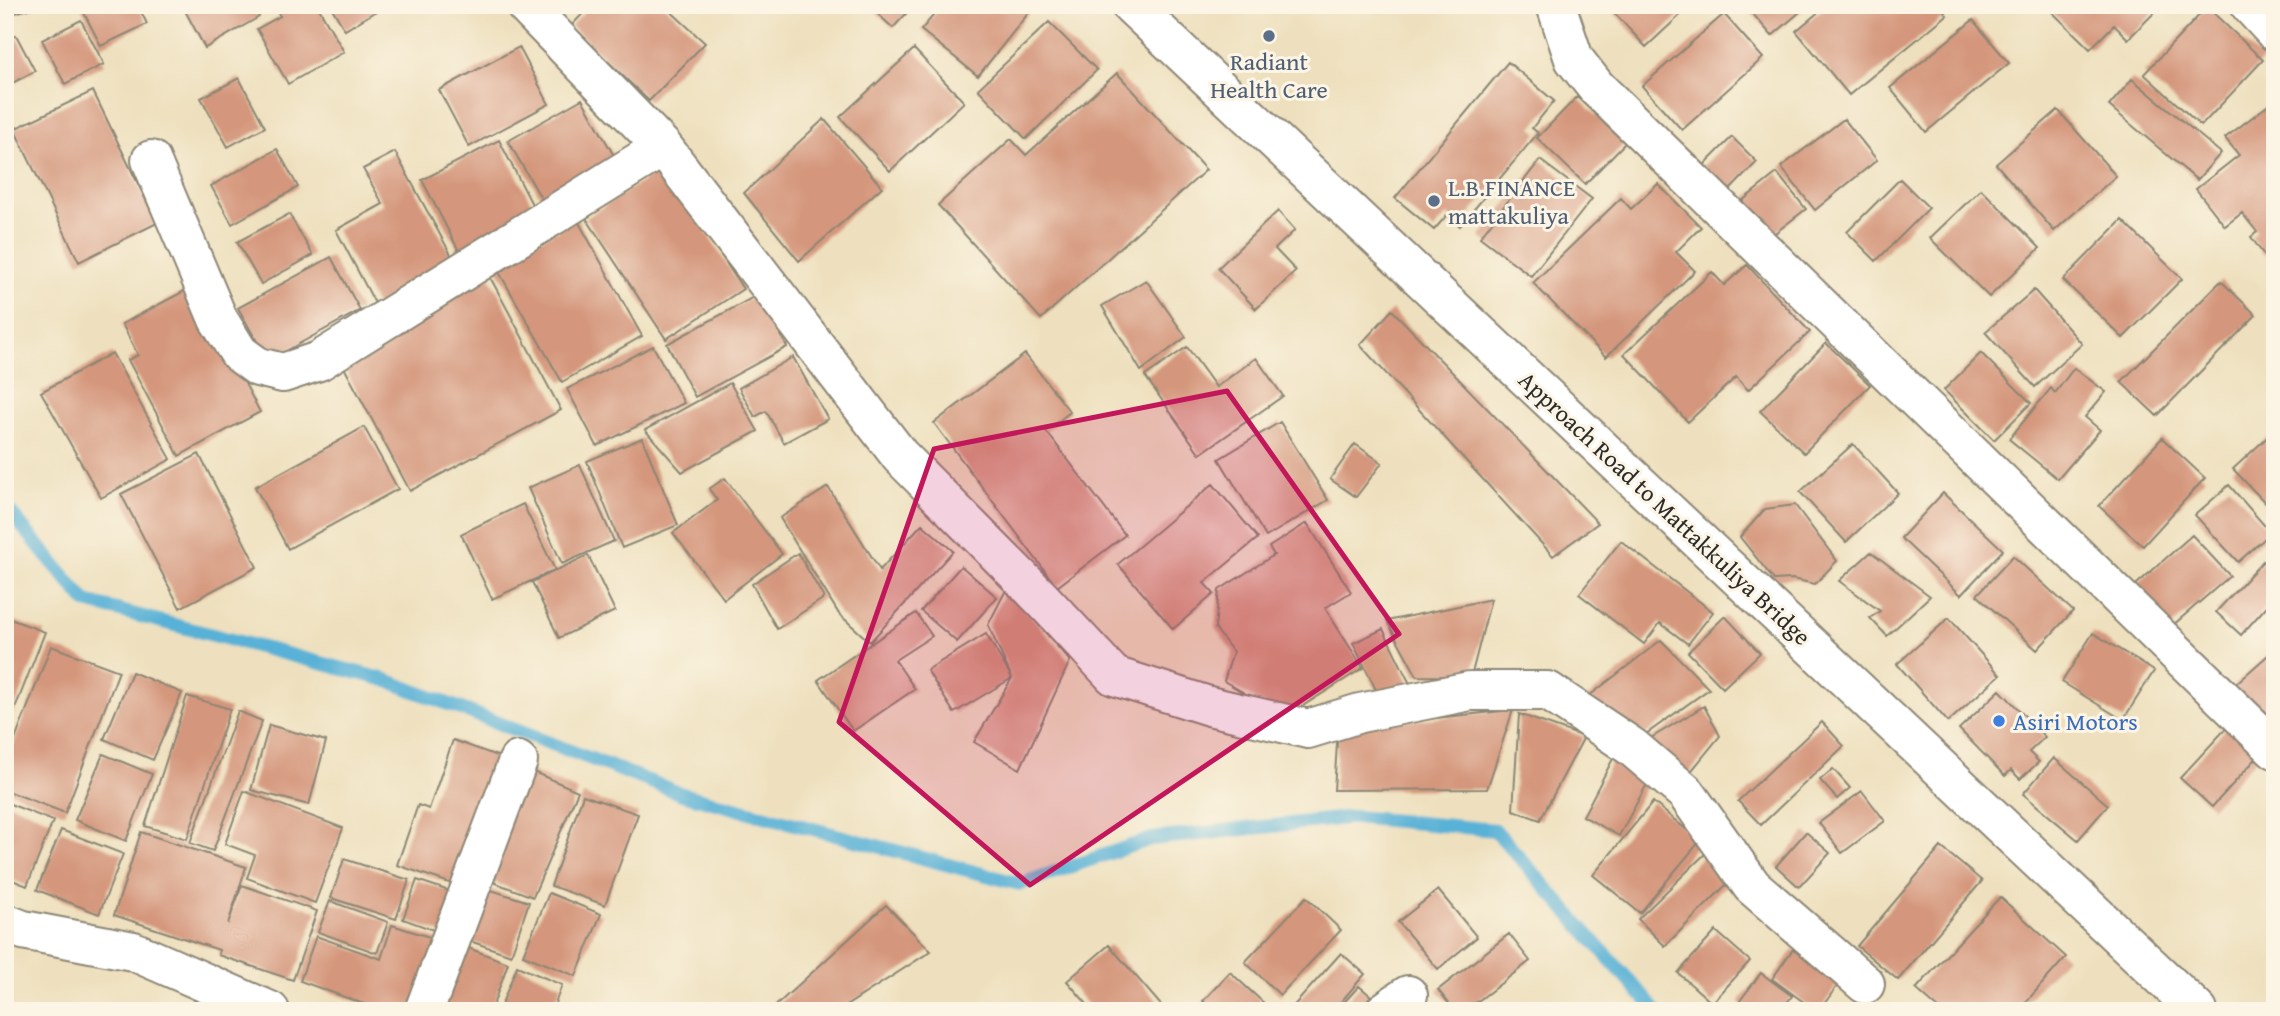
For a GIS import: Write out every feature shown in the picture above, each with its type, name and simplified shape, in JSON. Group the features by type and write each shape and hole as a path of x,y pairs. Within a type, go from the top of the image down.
{"street":[{"path":"525,5 663,147 900,457 1115,676 1209,706 1308,729 1360,713 1470,691 1548,691 1632,747 1686,793 1752,886 1865,984"},
{"name":"Approach Road to Mattakkuliya Bridge","path":"1131,5 2198,1011"},
{"path":"1556,5 1574,59 1596,87 2275,749"},
{"path":"2250,5 2275,32"},
{"path":"151,160 218,318 239,353 258,367 283,373 319,361 663,147"},
{"path":"424,1011 518,761"},
{"path":"5,923 23,930 133,951 270,1011"}],"highlighted area":[{"path":"1227,391 1399,634 1030,885 839,722 934,449"}],"building":[{"path":"5,5 38,5 38,6 5,16"},
{"path":"138,5 147,24 101,46 81,7"},
{"path":"182,5 252,5 259,17 205,48"},
{"path":"274,5 317,5 344,52 288,84 257,29 280,16"},
{"path":"330,5 386,5 345,30"},
{"path":"591,5 664,5 705,43 649,101 571,26"},
{"path":"868,5 914,5 893,28"},
{"path":"942,5 1035,5 978,76 921,30"},
{"path":"1607,5 1685,5 1688,8 1646,47"},
{"path":"1745,5 1808,5 1772,36"},
{"path":"1827,5 1939,5 1947,15 1849,95 1796,31"},
{"path":"2045,5 2162,5 2128,39 2114,25 2090,49"},
{"path":"2207,7 2263,60 2201,126 2144,74"},
{"path":"1724,14 1763,58 1682,130 1642,86"},
{"path":"81,20 104,64 65,84 42,40"},
{"path":"1973,20 2009,63 1926,132 1890,88"},
{"path":"1049,22 1097,70 1026,139 978,89"},
{"path":"16,35 35,71 5,87 5,41"},
{"path":"519,47 549,104 469,147 439,90"},
{"path":"914,49 964,102 890,171 840,117"},
{"path":"1508,62 1554,101 1532,128 1538,133 1460,226 1447,215 1434,230 1395,198"},
{"path":"1117,73 1206,170 1041,319 938,205 1011,139 1026,155"},
{"path":"239,78 265,127 228,147 201,98"},
{"path":"2132,79 2221,153 2197,180 2109,106"},
{"path":"93,91 157,223 79,262 14,129"},
{"path":"1577,97 1625,143 1585,184 1537,138"},
{"path":"582,99 618,163 545,205 508,141"},
{"path":"2275,100 2275,247 2264,255 2251,237 2257,232 2242,213 2225,226 2196,189 2239,155 2225,138"},
{"path":"2058,110 2116,176 2054,231 1996,164"},
{"path":"824,119 882,187 799,261 744,193"},
{"path":"1844,119 1877,160 1815,210 1781,167"},
{"path":"1732,137 1757,162 1728,192 1702,167"},
{"path":"499,140 539,218 462,257 422,180"},
{"path":"277,149 298,187 232,224 211,186"},
{"path":"395,152 456,264 377,307 336,230 383,204 363,169"},
{"path":"1540,160 1592,199 1531,276 1480,237"},
{"path":"664,167 743,289 666,339 586,218"},
{"path":"1777,173 1806,209 1771,236 1742,201"},
{"path":"1900,179 1929,208 1876,261 1847,232"},
{"path":"1658,184 1701,227 1676,252 1695,271 1606,357 1533,283 1621,198 1631,209"},
{"path":"1981,189 2040,248 1989,297 1930,238"},
{"path":"1278,211 1295,230 1275,249 1296,271 1256,309 1218,268"},
{"path":"289,214 313,255 261,284 237,242"},
{"path":"577,219 642,336 562,382 495,265"},
{"path":"2122,220 2182,279 2123,338 2063,280"},
{"path":"331,257 360,310 268,361 238,308"},
{"path":"1747,265 1810,332 1748,390 1736,377 1688,422 1624,354 1712,272 1724,285"},
{"path":"490,277 561,410 410,491 339,358"},
{"path":"1146,280 1186,337 1141,371 1102,306"},
{"path":"2221,281 2256,315 2157,416 2121,382"},
{"path":"190,288 210,317 260,412 179,456 128,360 138,355 122,324"},
{"path":"2034,290 2082,344 2035,387 1985,332"},
{"path":"759,294 787,347 695,397 667,344"},
{"path":"1392,310 1598,523 1553,556 1360,345"},
{"path":"1826,343 1870,385 1804,453 1760,411"},
{"path":"653,346 684,403 597,446 567,389"},
{"path":"1187,347 1216,387 1256,358 1283,396 1200,454 1145,376"},
{"path":"112,353 171,459 101,498 41,392"},
{"path":"1981,353 2031,403 1994,440 1944,390"},
{"path":"1025,354 1070,412 1046,431 1125,535 1057,587 934,423"},
{"path":"793,357 828,419 784,443 766,411 755,417 739,388"},
{"path":"2074,368 2106,392 2085,417 2100,430 2058,479 2009,439 2051,388 2055,393"},
{"path":"730,383 758,431 682,472 645,430"},
{"path":"1280,422 1328,500 1266,537 1219,459"},
{"path":"364,427 398,489 288,549 255,487"},
{"path":"2275,430 2275,513 2233,469"},
{"path":"642,438 678,525 622,548 587,461"},
{"path":"2162,438 2205,478 2143,546 2099,506"},
{"path":"1355,444 1382,463 1356,497 1330,479"},
{"path":"1853,444 1898,493 1846,542 1800,492"},
{"path":"199,454 257,567 180,608 121,494"},
{"path":"580,465 614,541 562,564 528,488"},
{"path":"725,478 782,554 724,599 673,533 717,500 709,489"},
{"path":"1213,484 1258,538 1204,583 1214,594 1173,629 1118,564"},
{"path":"2229,485 2271,533 2238,562 2195,515"},
{"path":"828,487 880,570 922,524 953,551 870,642 839,614 780,518"},
{"path":"1943,493 2003,550 1961,595 1901,538"},
{"path":"523,504 555,570 492,599 461,534"},
{"path":"1795,505 1837,561 1815,584 1792,579 1774,580 1740,537 1765,509"},
{"path":"1307,523 1351,592 1325,608 1363,668 1285,717 1224,681 1233,652 1215,628 1219,590 1274,555 1269,547"},
{"path":"2192,535 2230,576 2165,632 2129,591"},
{"path":"1621,541 1713,612 1688,644 1660,623 1644,644 1579,594"},
{"path":"1871,552 1930,596 1887,636 1870,618 1880,611 1839,581"},
{"path":"798,553 824,598 777,629 752,584"},
{"path":"588,555 615,611 559,638 532,582"},
{"path":"2013,556 2073,611 2037,650 1977,595"},
{"path":"2263,561 2275,572 2275,597 2241,635 2216,612"},
{"path":"961,566 997,597 957,642 921,611"},
{"path":"1007,588 1070,661 1020,769 974,742 1012,678 988,625"},
{"path":"1491,599 1471,677 1417,676 1387,621"},
{"path":"916,613 932,636 895,660 915,689 853,731 818,680"},
{"path":"1725,616 1760,653 1723,688 1688,652"},
{"path":"5,617 45,632 5,734"},
{"path":"1949,618 2000,675 1948,722 1897,664"},
{"path":"1383,629 1412,688 1382,702 1353,643"},
{"path":"2093,633 2154,671 2123,720 2062,682"},
{"path":"986,634 1012,678 954,713 927,670"},
{"path":"1661,640 1709,689 1646,734 1580,703"},
{"path":"51,646 119,671 65,813 5,790 5,766"},
{"path":"2275,649 2275,732 2233,686"},
{"path":"132,672 182,693 153,760 104,739"},
{"path":"2000,690 2045,737 2029,752 2039,762 2020,779 2011,770 2005,776 1959,729"},
{"path":"187,696 230,709 187,839 145,826"},
{"path":"1704,706 1720,736 1688,775 1646,741"},
{"path":"1513,710 1487,789 1334,790 1338,728"},
{"path":"238,711 262,721 213,851 190,843"},
{"path":"1519,714 1584,737 1540,820 1513,810"},
{"path":"1822,722 1844,746 1761,825 1738,801"},
{"path":"2231,723 2262,752 2212,807 2180,778"},
{"path":"269,725 326,741 309,805 251,790"},
{"path":"453,740 511,761 467,889 397,865 418,805 429,809"},
{"path":"1616,753 1653,773 1619,836 1583,816"},
{"path":"103,754 152,774 126,841 75,820"},
{"path":"2054,758 2108,805 2078,840 2023,794"},
{"path":"522,767 578,791 533,897 480,877"},
{"path":"1833,769 1850,788 1837,799 1820,780"},
{"path":"244,791 343,828 315,903 247,878 255,855 225,844"},
{"path":"1862,791 1885,821 1842,853 1819,823"},
{"path":"583,795 638,814 605,905 551,886"},
{"path":"5,802 53,821 27,886 5,877"},
{"path":"1653,802 1700,841 1640,913 1593,875"},
{"path":"61,830 123,854 99,914 37,890"},
{"path":"141,832 246,867 228,924 242,885 317,911 293,980 218,955 219,950 114,915"},
{"path":"1806,832 1830,853 1799,887 1776,866"},
{"path":"1941,847 1982,881 1898,980 1857,946"},
{"path":"1708,851 1734,877 1665,946 1638,919"},
{"path":"344,859 409,880 396,919 331,898"},
{"path":"417,880 461,895 447,935 403,919"},
{"path":"475,885 529,902 511,955 458,937"},
{"path":"1438,890 1477,937 1438,969 1398,922"},
{"path":"549,893 601,914 576,976 523,955"},
{"path":"1306,897 1341,930 1280,995 1245,962"},
{"path":"2000,897 2066,957 2018,1011 1941,1011 1916,989"},
{"path":"330,901 388,922 377,953 318,932"},
{"path":"886,905 931,951 838,1011 770,1011"},
{"path":"392,925 442,941 420,1011 383,1011 300,981 316,936 381,959"},
{"path":"1716,931 1750,961 1712,1003 1678,973"},
{"path":"1509,934 1530,961 1465,1011 1455,1011 1438,990"},
{"path":"455,943 508,963 491,1011 430,1011"},
{"path":"1109,945 1166,1011 1093,1011 1067,981"},
{"path":"1793,949 1840,982 1819,1011 1772,979"},
{"path":"1341,953 1365,974 1333,1011 1289,1011"},
{"path":"517,966 562,985 552,1011 499,1011"},
{"path":"1230,972 1266,1005 1260,1011 1213,1011 1203,1001"},
{"path":"1761,973 1792,996 1781,1011 1752,1011 1739,1002"},
{"path":"1359,986 1371,996 1357,1011 1336,1011"},
{"path":"198,993 244,1011 190,1011"}],"waterway":[{"path":"5,506 86,602 386,680 682,794 1020,884 1151,839 1355,817 1495,830 1656,1011"}],"place":[{"name":"Radiant Health Care","path":"1269,36"},
{"name":"L.B.FINANCE mattakuliya","path":"1434,201"},
{"name":"Asiri Motors","path":"1999,721"}]}
